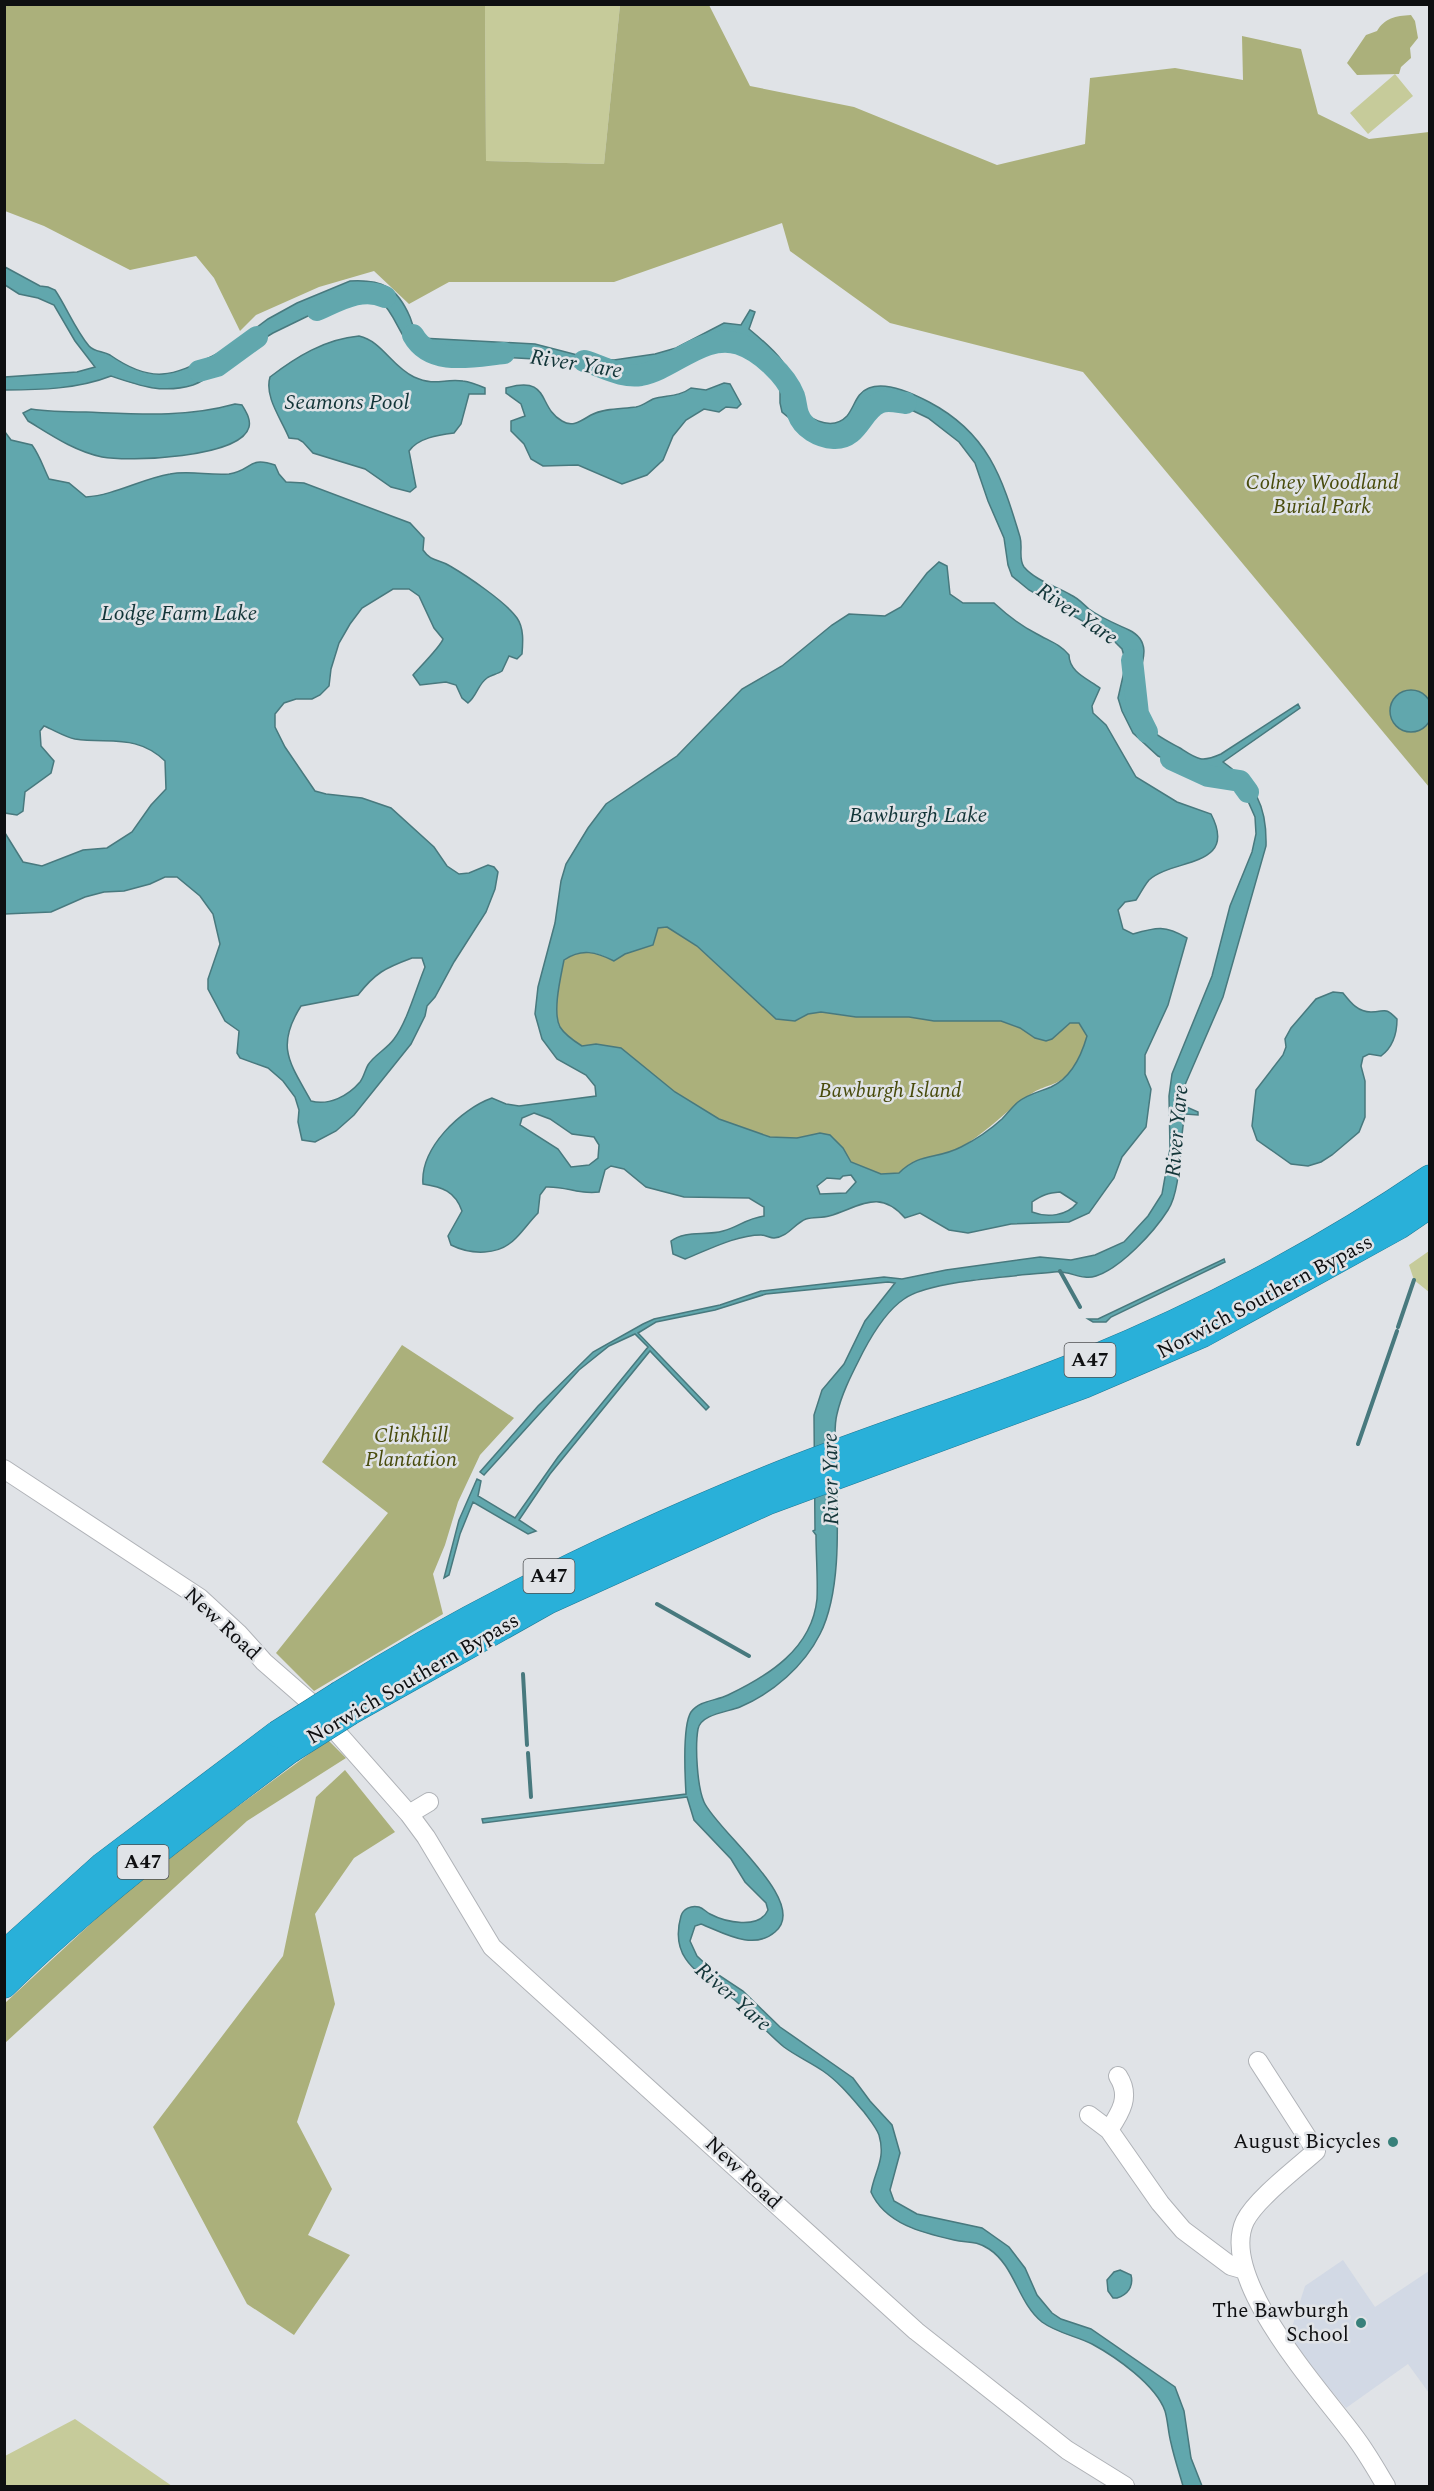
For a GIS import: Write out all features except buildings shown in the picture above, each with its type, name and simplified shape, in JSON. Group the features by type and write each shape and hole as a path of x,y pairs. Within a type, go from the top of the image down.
{"highway":[{"name":"A47","path":"1303,1257 1430,1168"},
{"name":"Norwich Southern Bypass","path":"4,1954 102,1866 283,1742 345,1703 769,1490 870,1452 1087,1361 1214,1303 1303,1257 1430,1178"},
{"name":"Norwich Southern Bypass","path":"870,1452 1084,1385 1203,1334 1399,1226 1430,1205"},
{"name":"A47","path":"1203,1334 1378,1248 1430,1217"},
{"name":"Norwich Southern Bypass","path":"4,1985 40,1949 283,1742"}],"street":[{"name":"New Road","path":"4,1468 200,1598 238,1633 264,1662 311,1703 409,1814 426,1837 492,1947 916,2331 1067,2450 1125,2487"},
{"path":"409,1814 429,1802"},
{"path":"1258,2061 1316,2151 1254,2208 1245,2222 1240,2239 1241,2257 1255,2294 1282,2344 1359,2441 1386,2487"},
{"path":"1109,2130 1125,2100 1124,2086 1118,2076"},
{"path":"1089,2115 1109,2130 1160,2203 1183,2230 1231,2266 1245,2270"}],"shaded area":[{"name":"The Bawburgh School","path":"1343,2260 1375,2307 1429,2271 1429,2393 1408,2364 1346,2408 1288,2340 1305,2286"}],"green space":[{"name":"Colney Woodland Burial Park","path":"4,5 485,5 486,161 604,164 620,5 709,5 750,86 854,107 997,165 1085,144 1090,78 1175,68 1243,80 1242,36 1301,49 1318,114 1369,139 1429,132 1429,787 1083,372 890,323 790,251 782,223 614,282 449,282 409,304 374,271 319,287 256,315 240,331 214,278 196,256 130,270 44,226 5,211"},
{"path":"485,5 620,5 604,164 486,161"},
{"path":"1411,15 1415,21 1418,38 1410,48 1411,58 1401,67 1399,74 1357,75 1347,63 1366,35 1377,31 1391,18"},
{"path":"1395,74 1413,96 1368,134 1350,113"},
{"name":"Bawburgh Island","path":"667,927 697,946 776,1019 795,1021 808,1014 821,1012 856,1017 909,1017 934,1021 1001,1021 1020,1028 1035,1038 1052,1039 1070,1023 1079,1023 1087,1036 1078,1060 1065,1077 1025,1098 971,1141 944,1154 914,1162 899,1173 881,1174 851,1162 843,1148 820,1133 797,1138 770,1137 719,1119 675,1092 653,1075 596,1044 582,1046 562,1030 558,1020 557,1003 564,960 577,954 589,953 614,961 625,954 653,945 658,928"},
{"path":"1429,1251 1429,1292 1414,1280 1409,1265"},
{"name":"Clinkhill Plantation","path":"402,1345 514,1418 480,1455 458,1502 445,1545 433,1574 443,1614 314,1691 276,1653 388,1513 322,1462"},
{"path":"328,1740 346,1758 247,1821 5,2043 5,2003 139,1879"},
{"path":"345,1770 395,1832 354,1858 315,1914 335,2004 297,2122 332,2189 308,2235 350,2255 294,2335 247,2304 153,2127 283,1956 316,1797"},
{"path":"75,2419 172,2486 5,2486 5,2456"}],"water":[{"path":"5,267 40,286 55,290 79,333 89,346 140,371 166,374 191,366 221,352 227,361 219,366 218,372 196,384 182,388 152,388 111,376 72,386 5,390 5,377 77,372 95,367 75,341 54,305 38,298 19,294 5,285"},
{"path":"350,281 380,284 394,292 400,298 415,331 421,338 535,344 589,358 614,360 655,354 676,348 724,323 741,325 750,310 755,312 749,329 782,360 791,379 793,402 811,418 826,423 841,421 847,416 858,396 865,390 883,386 900,389 923,399 949,414 966,428 990,459 999,476 1020,537 1021,560 1024,567 1040,580 1076,598 1098,615 1138,636 1144,651 1135,699 1144,722 1157,735 1195,757 1204,759 1221,754 1298,704 1300,708 1223,762 1244,779 1257,798 1262,808 1266,846 1223,997 1181,1094 1182,1105 1198,1112 1198,1115 1185,1114 1176,1189 1168,1210 1136,1248 1106,1272 1096,1276 1086,1277 1054,1272 954,1283 916,1293 891,1310 863,1352 845,1390 837,1414 835,1432 837,1550 832,1595 820,1634 805,1657 776,1686 740,1707 704,1720 700,1724 697,1736 698,1776 704,1802 772,1886 781,1903 783,1919 775,1932 757,1940 738,1938 701,1924 695,1926 690,1941 697,1956 714,1972 743,1991 780,2027 853,2078 892,2125 900,2153 890,2190 894,2201 917,2214 982,2228 1009,2247 1025,2268 1037,2295 1052,2313 1061,2319 1091,2329 1175,2387 1184,2411 1191,2458 1202,2486 1183,2486 1172,2448 1165,2411 1153,2391 1134,2373 1092,2344 1042,2322 1027,2305 1005,2265 989,2249 975,2243 918,2230 895,2219 877,2203 871,2192 881,2158 881,2143 878,2132 864,2112 834,2080 784,2047 738,2003 693,1968 685,1958 680,1947 678,1933 681,1916 688,1908 699,1907 716,1917 733,1922 757,1920 768,1910 766,1903 745,1882 731,1859 694,1820 687,1797 483,1823 482,1819 686,1794 685,1739 691,1712 703,1703 728,1695 758,1679 786,1659 807,1632 817,1599 816,1535 813,1531 815,1530 814,1415 822,1390 844,1364 865,1321 895,1283 766,1294 715,1310 656,1322 638,1333 709,1407 706,1410 650,1351 550,1474 519,1520 536,1531 528,1534 473,1502 460,1534 449,1575 444,1578 459,1520 477,1479 481,1481 478,1496 515,1518 558,1457 648,1347 635,1334 609,1346 579,1370 484,1475 480,1472 538,1406 593,1352 643,1324 654,1319 720,1305 761,1291 884,1277 902,1279 946,1270 1040,1257 1071,1260 1095,1255 1124,1242 1148,1216 1162,1194 1170,1149 1169,1096 1172,1074 1212,976 1230,906 1252,852 1256,834 1255,817 1247,799 1231,781 1188,769 1158,756 1133,733 1118,698 1126,663 1122,649 1110,637 1029,590 1012,576 1004,538 975,463 959,442 928,418 899,404 875,404 843,437 810,435 782,412 780,387 773,374 747,349 727,339 672,367 645,372 604,372 535,359 415,352 383,304 375,297 364,295 349,296 273,333 234,357 229,348 268,319 297,303"},
{"name":"Seamons Pool","path":"359,336 374,343 406,373 414,377 434,382 463,381 485,388 485,394 469,394 461,424 454,433 423,440 409,451 416,487 410,492 391,487 365,469 313,453 303,442 289,438 269,392 270,377 301,356 334,341"},
{"path":"724,383 730,384 741,404 737,408 726,407 719,412 704,409 686,420 673,436 663,460 647,475 622,484 578,465 543,466 531,459 524,444 511,431 511,421 525,416 521,404 506,393 506,388 520,385 537,389 554,415 570,424 602,411 636,407 653,399 677,394 691,388 706,390"},
{"path":"235,404 242,405 249,421 249,427 241,437 226,445 182,456 135,459 102,457 72,447 28,421 23,413 31,409 58,412 161,414 198,411"},
{"name":"Lodge Farm Lake","path":"5,432 11,440 32,445 49,479 69,483 86,497 97,496 170,474 229,474 260,462 275,465 286,482 304,483 410,523 424,538 423,550 426,554 450,566 486,590 512,612 521,626 522,654 517,659 509,656 502,671 484,681 468,703 462,698 456,685 446,682 420,685 413,675 443,639 434,628 419,596 409,589 393,589 362,608 350,624 339,643 331,669 329,686 312,699 296,699 284,703 275,714 275,727 285,747 315,791 362,798 391,808 434,847 447,866 459,874 469,873 488,865 494,867 498,872 495,889 486,912 435,997 427,1006 425,1016 411,1044 354,1115 336,1131 315,1142 302,1140 298,1122 299,1110 295,1097 283,1081 268,1068 240,1058 237,1053 239,1031 225,1021 208,989 208,979 220,944 213,914 200,896 177,877 165,877 124,891 104,892 85,897 51,912 5,914 5,833 23,862 42,866 83,850 107,848 132,832 151,805 166,789 165,761 155,753 133,743 75,739 44,726 40,731 41,746 54,761 51,773 25,792 23,811 17,815 5,813","holes":["412,958 422,958 425,967 407,1015 394,1039 371,1061 361,1080 350,1092 331,1101 311,1101 288,1055 289,1033 301,1006 358,995 375,976 388,968"]},
{"name":"Bawburgh Lake","path":"939,562 947,566 950,594 963,603 994,603 1020,624 1066,651 1076,671 1100,688 1092,706 1093,713 1106,725 1136,777 1177,802 1211,814 1217,831 1216,844 1210,853 1200,859 1160,873 1149,880 1136,900 1125,902 1118,910 1123,929 1133,934 1161,928 1187,938 1168,1005 1145,1055 1145,1074 1151,1089 1146,1127 1122,1157 1114,1178 1089,1213 1069,1222 1011,1224 968,1233 949,1230 920,1213 905,1218 887,1204 869,1202 829,1216 806,1219 779,1237 761,1235 742,1237 685,1259 673,1254 671,1241 689,1234 729,1229 764,1216 764,1207 749,1198 684,1197 646,1187 624,1169 611,1166 605,1170 599,1192 546,1187 540,1195 538,1213 516,1238 501,1248 476,1252 451,1245 448,1236 462,1211 459,1204 447,1191 423,1184 428,1157 445,1132 468,1111 492,1098 519,1106 596,1096 595,1086 586,1075 557,1059 542,1039 535,1014 538,987 555,923 561,881 566,864 588,828 606,804 677,756 742,689 782,666 849,614 885,616 901,607 927,573","holes":["667,927 697,946 776,1019 795,1021 808,1014 821,1012 856,1017 909,1017 934,1021 1001,1021 1046,1041 1052,1039 1070,1023 1079,1023 1087,1036 1082,1052 1064,1078 1051,1087 1022,1099 1002,1119 982,1134 952,1151 914,1162 899,1173 881,1174 851,1162 843,1148 830,1135 820,1133 797,1138 770,1137 719,1119 675,1092 621,1048 596,1044 582,1046 564,1033 560,1027 557,1012 564,960 577,954 589,953 614,961 625,954 653,945 658,928","534,1113 550,1119 572,1134 594,1137 599,1145 598,1158 589,1165 571,1167 558,1149 520,1125 522,1118","851,1175 856,1182 846,1193 820,1194 817,1186 827,1178 840,1179","1060,1192 1077,1203 1068,1211 1056,1215 1032,1212 1032,1202 1045,1195"]},
{"path":"1411,690 1426,696 1432,711 1426,726 1411,732 1396,726 1390,711 1396,696"},
{"path":"1333,992 1343,993 1359,1009 1371,1012 1390,1012 1397,1019 1395,1034 1389,1048 1381,1056 1369,1054 1363,1057 1361,1066 1365,1081 1365,1117 1359,1132 1321,1162 1308,1166 1291,1164 1257,1140 1252,1126 1256,1090 1283,1055 1286,1047 1285,1039 1291,1028 1316,999"},
{"path":"1224,1259 1225,1262 1111,1317 1106,1322 1093,1322 1088,1319 1098,1319"},
{"path":"1120,2270 1131,2275 1131,2283 1124,2295 1113,2298 1108,2291 1107,2280 1114,2272"}],"waterway":[{"name":"River Yare","path":"317,310 359,294 368,293 385,297"},
{"name":"River Yare","path":"413,335 421,345 442,356 467,357 504,353"},
{"name":"River Yare","path":"199,371 217,366 257,337"},
{"name":"River Yare","path":"584,361 626,375 641,375 665,366 701,347 726,342 739,344 764,358 779,372 794,396 798,414 804,424 817,434 834,438 849,434 879,403 889,401 906,403"},
{"name":"River Yare","path":"1132,660 1138,714 1147,732"},
{"name":"River Yare","path":"1171,759 1208,776 1240,781 1248,792"},
{"path":"1060,1271 1080,1307"},
{"path":"1398,1327 1414,1280"},
{"path":"1358,1444 1397,1331"},
{"path":"657,1604 749,1656"},
{"path":"523,1674 527,1745"},
{"path":"528,1753 531,1797"}],"place":[{"name":"August Bicycles","path":"1393,2142"},
{"name":"The Bawburgh School","path":"1361,2323"}]}
